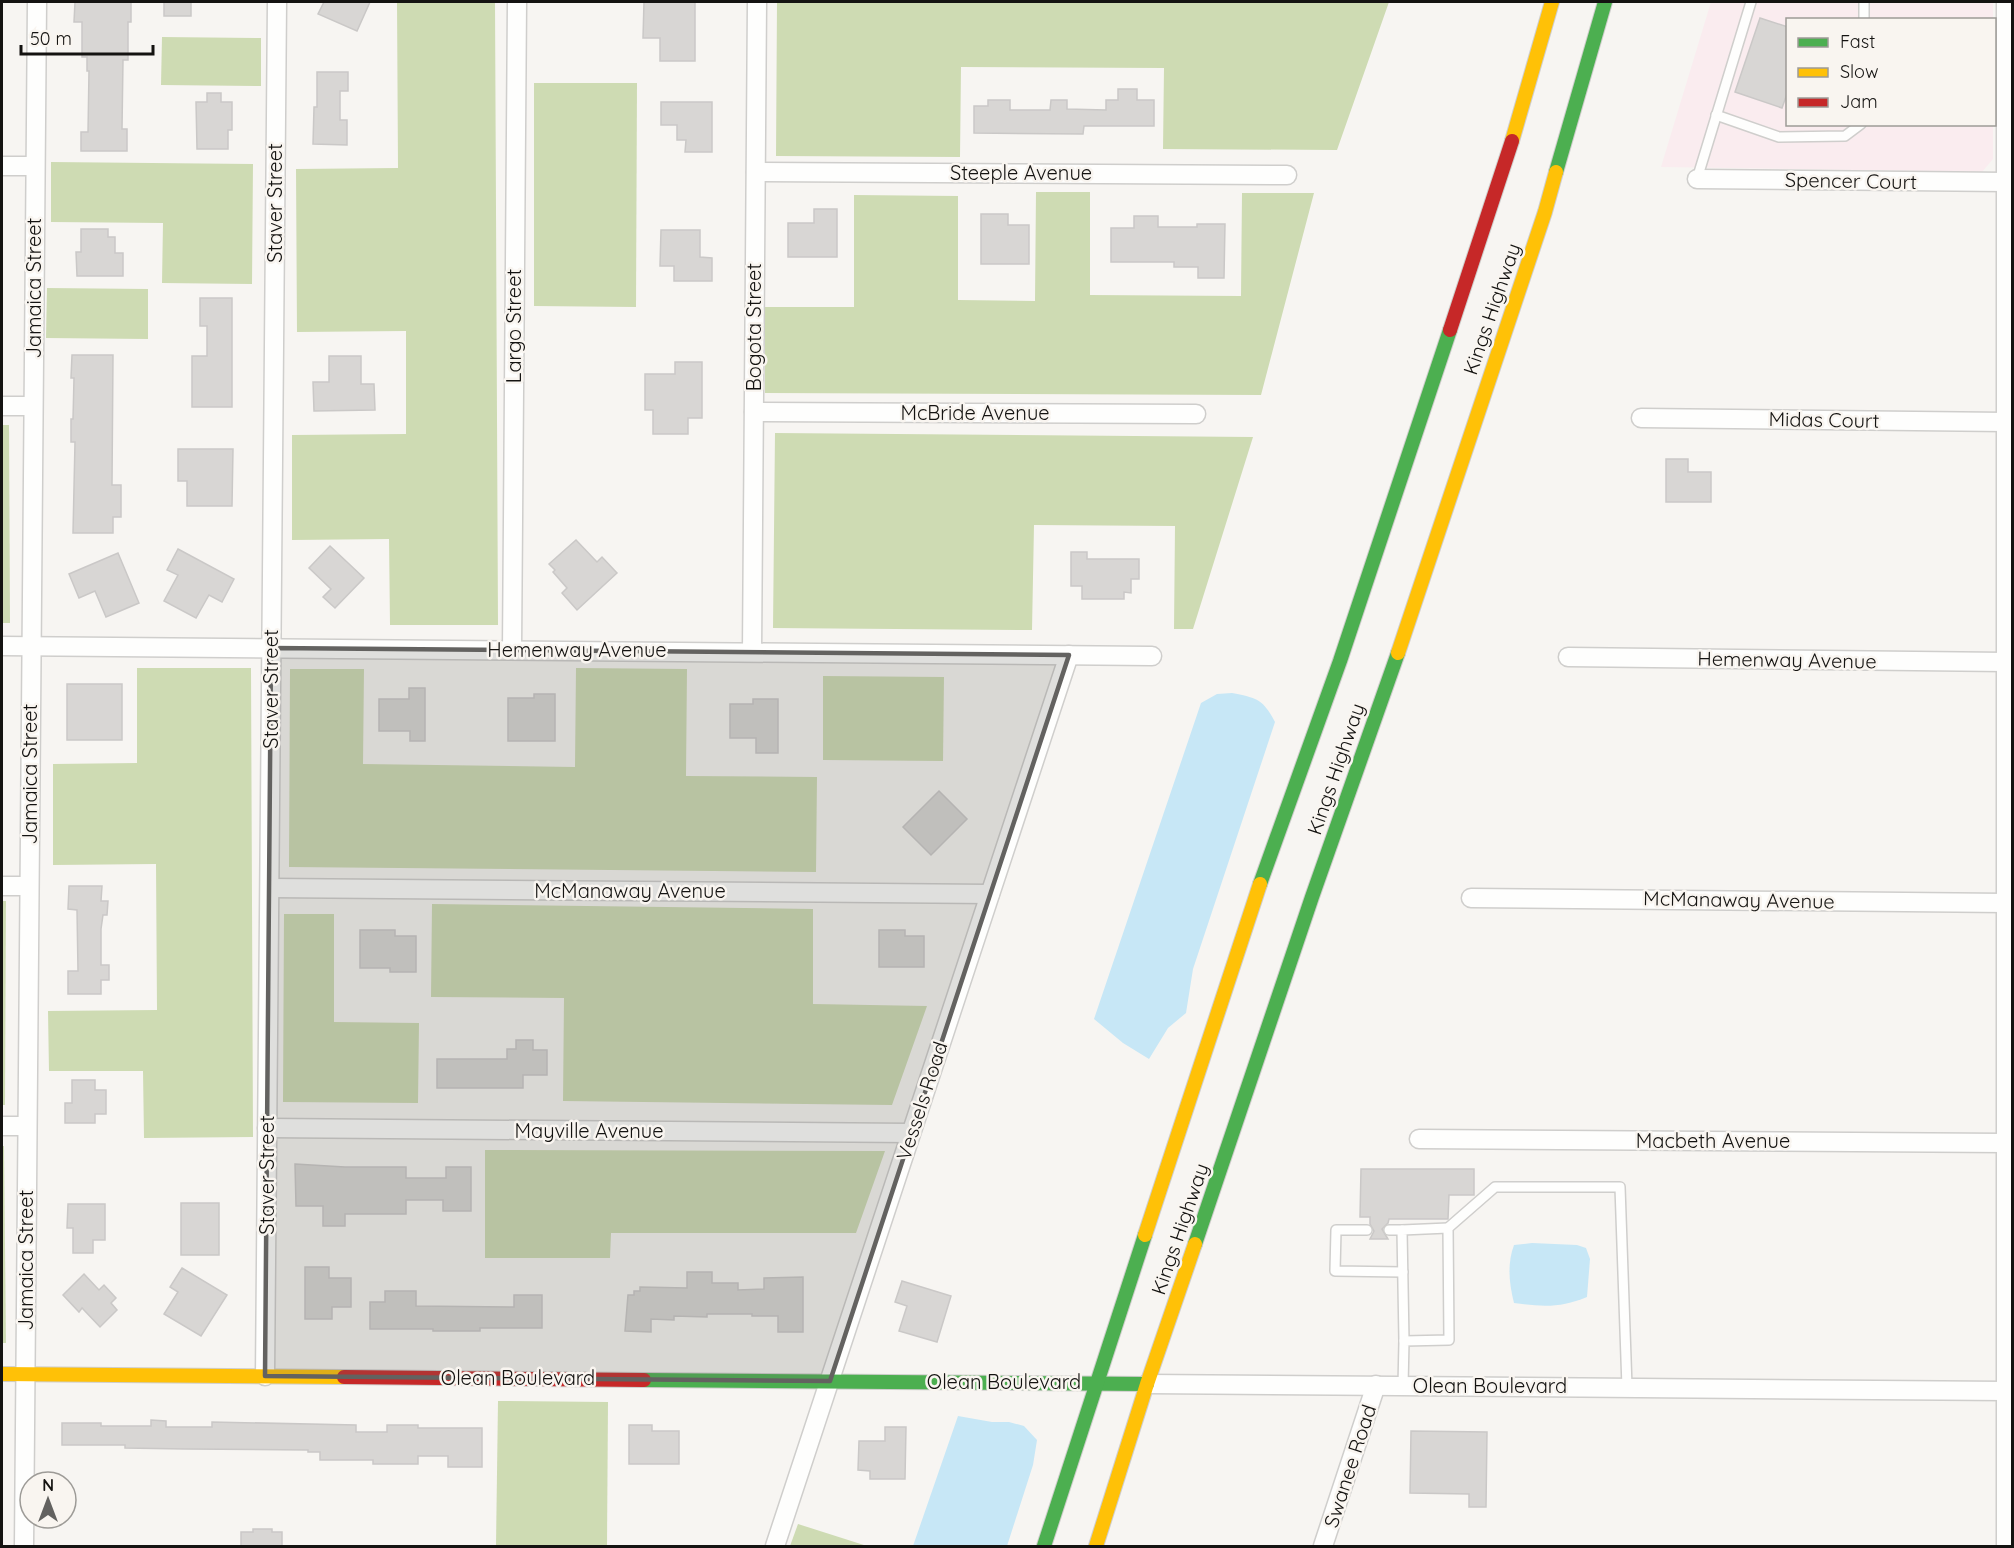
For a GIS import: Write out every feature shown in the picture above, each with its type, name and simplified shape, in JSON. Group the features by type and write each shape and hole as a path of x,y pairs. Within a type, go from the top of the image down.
{"main road":[{"name":"Kings Highway","path":"1044,1546 1257,892 1340,661 1505,165 1552,2"},
{"name":"Kings Highway","path":"1096,1546 1147,1384 1312,897 1395,662 1545,212 1605,2"},
{"name":"Olean Boulevard","path":"2,1374 1147,1384"}],"street":[{"name":"Jamaica Street","path":"24,1546 37,2"},
{"name":"Staver Street","path":"265,1376 277,2"},
{"name":"Largo Street","path":"512,650 517,2"},
{"name":"Bogota Street","path":"752,652 757,2"},
{"path":"2006,2 2006,1143 2009,1392 2006,1546"},
{"path":"2,166 35,166"},
{"name":"Steeple Avenue","path":"756,172 1287,175"},
{"name":"Spencer Court","path":"1696,179 2006,182"},
{"path":"2,406 33,406"},
{"name":"McBride Avenue","path":"754,412 1196,414"},
{"name":"Midas Court","path":"1641,418 2006,422"},
{"name":"Hemenway Avenue","path":"2,646 1152,656"},
{"name":"Vessels Road","path":"775,1546 1069,655"},
{"name":"Hemenway Avenue","path":"1568,657 2006,662"},
{"path":"2,886 29,886"},
{"name":"McManaway Avenue","path":"270,888 990,894"},
{"name":"McManaway Avenue","path":"1471,898 2006,903"},
{"path":"2,1126 27,1126"},
{"name":"Mayville Avenue","path":"267,1128 911,1133"},
{"name":"Macbeth Avenue","path":"1419,1139 2006,1143"},
{"name":"Olean Boulevard","path":"1147,1384 2009,1392"},
{"name":"Swanee Road","path":"1323,1546 1376,1385"}],"lane":[{"path":"1696,179 1751,2"},
{"path":"1864,2 1864,18"},
{"path":"1716,115 1779,137 1845,136 1858,126"},
{"path":"1389,1230 1448,1228 1495,1187 1620,1187 1627,1387"},
{"path":"1404,1341 1449,1340 1448,1228"},
{"path":"1367,1230 1336,1230 1335,1271 1403,1272"},
{"path":"1402,1230 1403,1386"}],"highlighted area":[{"path":"271,648 1069,655 830,1381 265,1376"}],"shaded area":[{"path":"1711,2 1993,2 1993,18 1786,18 1786,126 1993,126 1993,159 1982,172 1661,167"}],"green space":[{"path":"397,2 495,2 498,625 390,625 389,539 292,540 292,435 406,434 406,331 297,332 296,169 398,168"},
{"path":"777,2 1389,2 1337,150 1163,149 1164,68 961,67 960,157 776,156"},
{"path":"162,37 261,38 261,86 161,85"},
{"path":"534,83 637,83 636,307 534,306"},
{"path":"51,162 253,164 252,284 162,283 163,223 51,222"},
{"path":"1036,192 1090,192 1090,295 1241,296 1242,193 1314,193 1261,395 765,393 765,307 854,307 854,195 958,196 958,300 1035,301"},
{"path":"47,288 148,289 148,339 46,338"},
{"path":"2,425 9,425 10,623 2,623"},
{"path":"775,433 1253,437 1193,629 1174,629 1175,526 1034,525 1032,630 773,628"},
{"path":"137,668 251,668 253,1137 144,1138 143,1071 49,1071 48,1011 157,1010 156,864 53,865 53,764 137,763"},
{"path":"576,668 687,669 686,776 817,777 816,872 289,867 290,669 364,669 363,764 575,767"},
{"path":"823,676 944,677 943,761 823,760"},
{"path":"2,901 6,901 5,1105 2,1105"},
{"path":"432,904 813,909 813,1004 927,1006 892,1105 563,1101 564,998 431,997"},
{"path":"284,914 334,914 334,1022 419,1023 418,1103 283,1102"},
{"path":"2,1146 4,1146 6,1343 2,1343"},
{"path":"485,1150 885,1151 856,1233 611,1233 610,1258 485,1258"},
{"path":"498,1401 608,1402 607,1546 496,1546"},
{"path":"798,1524 867,1546 790,1546"}],"water":[{"path":"1232,693 1248,696 1263,704 1275,722 1193,969 1186,1013 1168,1028 1149,1059 1123,1043 1094,1019 1201,703 1217,694"},
{"path":"1532,1243 1577,1245 1586,1248 1590,1259 1587,1297 1551,1306 1514,1303 1510,1259 1514,1245"},
{"path":"958,1416 1024,1426 1037,1440 1033,1465 1007,1546 913,1546"}],"building":[{"path":"75,2 131,2 131,22 128,22 128,60 123,60 122,129 127,129 127,151 81,151 81,132 88,132 89,71 87,71 87,57 82,57 82,22 74,22"},
{"path":"164,2 191,2 191,16 164,16"},
{"path":"324,2 370,2 357,31 318,14"},
{"path":"644,2 695,2 695,61 660,61 660,38 643,38"},
{"path":"1760,18 1786,26 1786,97 1782,108 1735,92"},
{"path":"317,72 348,72 348,91 340,91 340,120 347,120 347,145 313,144 314,107 317,107"},
{"path":"1118,89 1137,89 1137,100 1154,100 1154,126 1084,126 1083,134 974,133 974,106 988,106 988,100 1010,100 1010,110 1050,110 1051,100 1067,100 1067,109 1106,110 1106,100 1118,100"},
{"path":"207,93 221,93 221,102 232,102 232,130 228,130 228,149 197,149 196,102 207,102"},
{"path":"661,102 712,102 712,152 685,152 686,140 677,140 677,125 661,125"},
{"path":"814,209 837,209 837,257 788,257 788,223 814,223"},
{"path":"981,214 1008,214 1008,225 1029,225 1029,264 981,264"},
{"path":"1134,216 1158,216 1158,227 1225,224 1224,278 1198,278 1198,267 1174,267 1174,262 1111,262 1111,228 1134,228"},
{"path":"81,229 108,229 108,237 115,237 115,253 123,253 123,276 77,276 76,252 81,252"},
{"path":"661,230 700,230 700,257 712,258 712,281 674,281 674,266 660,266"},
{"path":"200,298 232,298 232,407 192,407 192,356 207,356 207,326 200,326"},
{"path":"72,355 113,355 112,485 121,485 121,517 113,517 113,533 73,533 75,442 71,442 74,378 71,378"},
{"path":"329,356 361,356 361,384 374,384 375,410 314,411 313,382 329,382"},
{"path":"675,362 702,362 702,418 688,418 688,434 653,434 653,410 645,410 645,374 675,374"},
{"path":"178,449 233,449 232,506 187,506 187,481 178,481"},
{"path":"1666,459 1688,459 1688,472 1711,472 1711,502 1666,502"},
{"path":"576,540 597,562 602,557 617,573 577,610 562,593 567,588 549,564"},
{"path":"330,546 364,578 335,608 323,597 331,589 309,568"},
{"path":"178,549 234,579 222,602 209,595 196,618 164,601 178,575 167,570"},
{"path":"1071,552 1087,552 1087,559 1139,559 1139,579 1131,579 1131,593 1124,592 1124,599 1082,599 1082,586 1071,586"},
{"path":"118,553 139,603 106,617 95,591 79,598 69,574"},
{"path":"67,684 122,684 122,740 67,740"},
{"path":"409,688 425,688 425,741 410,741 410,731 379,731 379,699 409,699"},
{"path":"534,694 555,694 555,741 508,741 508,698 534,698"},
{"path":"753,699 778,699 778,753 756,753 756,738 730,738 730,704 753,704"},
{"path":"939,791 967,819 931,855 903,827"},
{"path":"69,886 102,886 101,901 108,901 107,915 103,915 101,929 101,965 109,965 109,980 101,980 101,994 68,994 68,971 78,971 77,910 68,909"},
{"path":"360,930 395,930 395,936 416,936 416,972 390,972 390,968 360,968"},
{"path":"879,930 905,930 905,936 924,936 924,967 879,967"},
{"path":"516,1040 533,1040 533,1050 547,1050 547,1075 523,1075 523,1088 437,1088 437,1059 507,1059 507,1049 516,1049"},
{"path":"72,1080 95,1080 95,1090 106,1090 106,1114 95,1114 95,1123 65,1123 65,1103 72,1103"},
{"path":"295,1164 406,1167 406,1178 446,1178 446,1167 471,1167 471,1211 443,1211 443,1200 406,1200 406,1214 345,1214 345,1226 323,1226 323,1206 296,1206"},
{"path":"1361,1169 1474,1169 1474,1195 1449,1195 1448,1219 1389,1219 1382,1229 1388,1239 1370,1239 1374,1231 1370,1224 1370,1217 1360,1217"},
{"path":"181,1203 219,1203 219,1255 181,1255"},
{"path":"68,1204 105,1204 105,1240 93,1240 93,1253 73,1253 73,1228 67,1228"},
{"path":"305,1267 329,1267 329,1278 351,1278 351,1307 332,1307 332,1319 305,1319"},
{"path":"182,1268 227,1295 201,1336 164,1314 178,1292 170,1287"},
{"path":"687,1272 712,1272 712,1283 738,1283 738,1290 764,1289 764,1278 803,1277 803,1332 778,1332 778,1316 752,1316 752,1314 707,1314 707,1317 674,1316 674,1320 651,1319 651,1332 625,1331 628,1295 634,1295 634,1291 640,1291 640,1287 687,1288"},
{"path":"84,1274 99,1290 104,1285 116,1298 111,1303 117,1310 100,1327 82,1308 79,1312 63,1295"},
{"path":"902,1281 951,1296 937,1342 899,1331 907,1306 895,1302"},
{"path":"385,1291 416,1291 416,1306 514,1307 514,1295 542,1295 542,1328 480,1328 480,1331 370,1329 370,1302 385,1302"},
{"path":"151,1420 166,1421 166,1427 212,1427 212,1422 356,1425 356,1432 387,1432 387,1425 418,1425 418,1428 482,1428 482,1467 448,1467 448,1456 418,1456 418,1464 373,1464 373,1460 320,1460 320,1452 308,1452 308,1450 62,1445 62,1423 151,1426"},
{"path":"629,1425 652,1425 652,1431 679,1431 679,1464 629,1464"},
{"path":"885,1427 906,1427 905,1479 870,1479 870,1471 858,1470 859,1441 885,1441"},
{"path":"1411,1431 1487,1432 1486,1507 1469,1507 1469,1494 1410,1493"},
{"path":"253,1529 272,1529 272,1532 282,1532 282,1546 241,1546 241,1532 253,1532"}],"traffic: fast":[{"path":"1556,172 1605,2"},
{"path":"1260,884 1340,661 1450,330"},
{"path":"1195,1244 1312,897 1398,653"},
{"path":"1044,1546 1145,1235"},
{"path":"644,1380 1147,1384"}],"traffic: slow":[{"path":"1512,141 1552,2"},
{"path":"1398,653 1545,212 1556,172"},
{"path":"1145,1235 1260,884"},
{"path":"1096,1546 1147,1384 1195,1244"},
{"path":"2,1374 344,1377"}],"traffic: jam":[{"path":"1450,330 1512,141"},
{"path":"344,1377 644,1380"}]}
